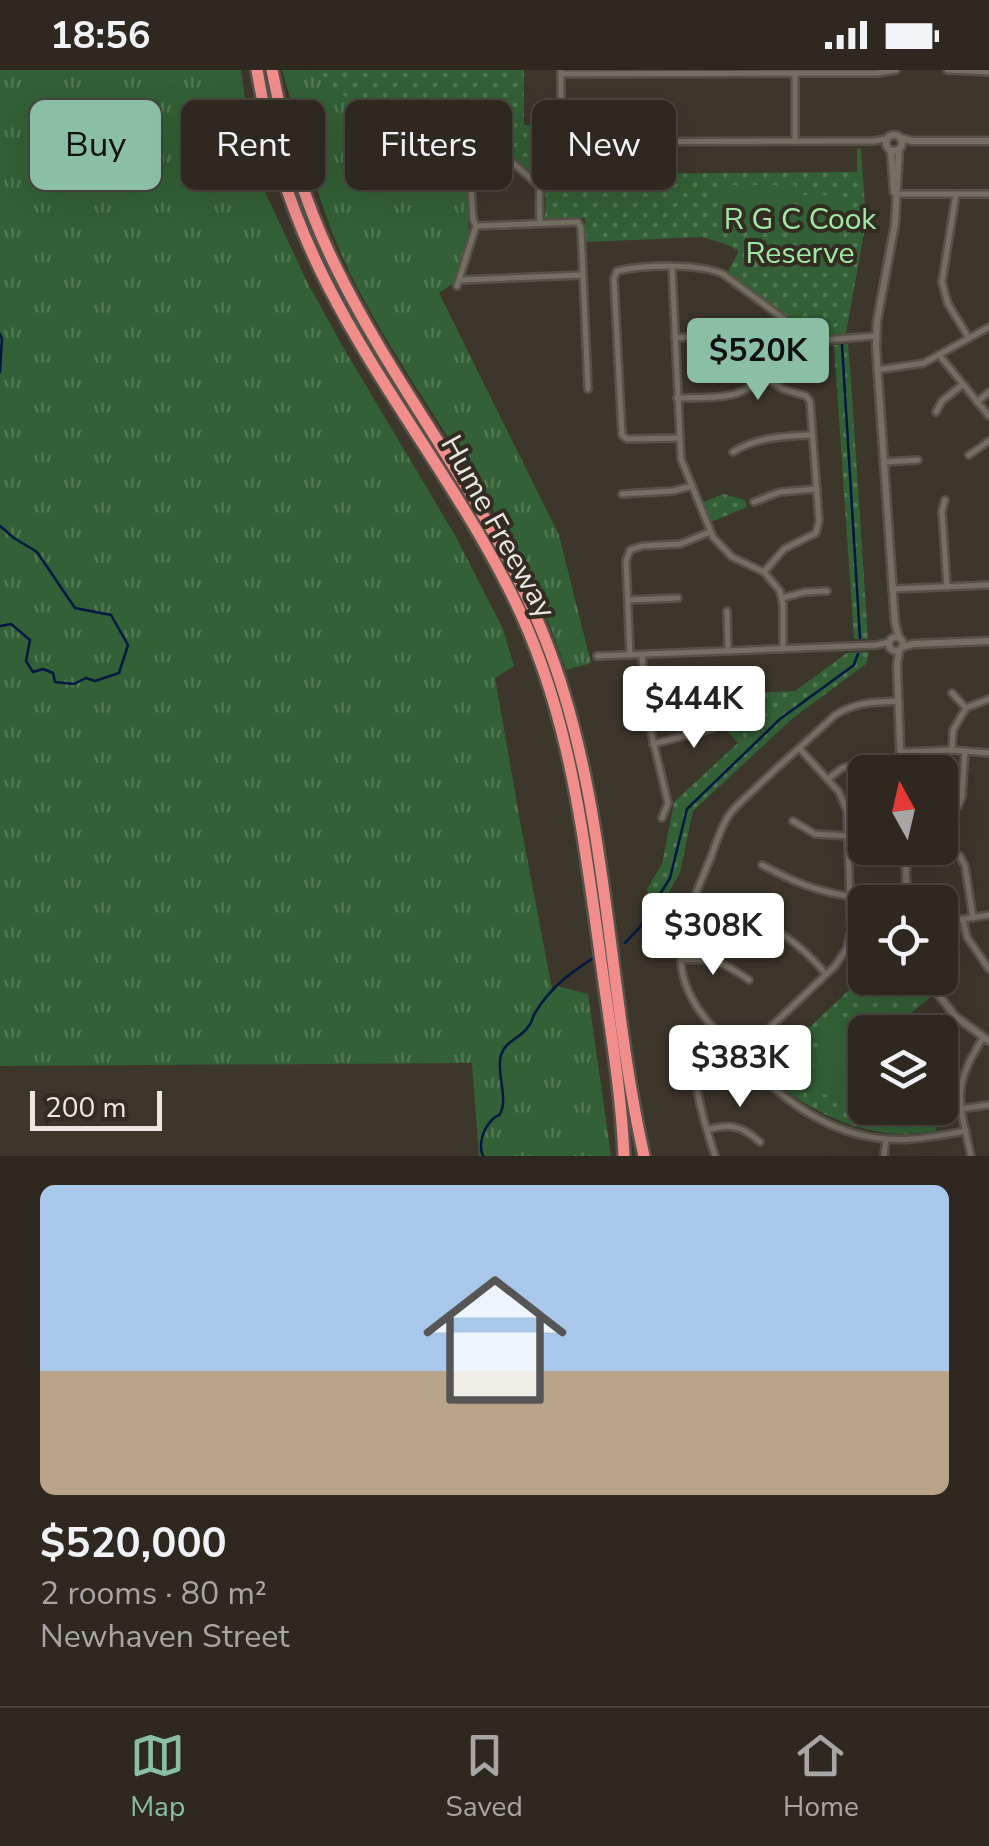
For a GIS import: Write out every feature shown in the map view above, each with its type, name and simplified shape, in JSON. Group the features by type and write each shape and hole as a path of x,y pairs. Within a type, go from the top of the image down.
{"highway":[{"name":"Hume Freeway","path":"257,70 282,176 318,265 344,316 495,562 548,680 566,740 579,808 624,1156"},
{"name":"Hume Freeway","path":"272,70 299,178 334,264 362,318 513,566 556,669 588,793 644,1156"}],"street":[{"path":"563,100 562,72 896,70"},
{"path":"947,70 989,72"},
{"path":"795,73 795,142"},
{"path":"676,143 873,141 894,145 912,141 989,140"},
{"path":"894,145 894,230 876,336 900,755"},
{"path":"532,180 494,146 469,151 476,226 459,283 583,275"},
{"path":"538,190 540,223"},
{"path":"956,194 942,286 969,338"},
{"path":"896,198 989,194"},
{"path":"476,226 578,222 588,389"},
{"path":"679,438 627,439 622,435 614,278 617,271 696,266 723,274 813,338 876,336"},
{"path":"672,267 681,459 710,532 727,553 764,572 775,584 782,598 785,649"},
{"path":"878,370 910,367 940,356 989,327"},
{"path":"677,398 737,393 748,388 763,376 798,331"},
{"path":"675,338 721,339"},
{"path":"940,356 989,416"},
{"path":"763,376 783,389 803,394 812,405 819,521 813,536 784,549 764,572"},
{"path":"936,412 942,401 962,384"},
{"path":"977,402 989,392"},
{"path":"733,452 772,438 814,435"},
{"path":"969,454 989,442"},
{"path":"884,462 918,460"},
{"path":"622,494 692,486"},
{"path":"754,502 780,492 817,489"},
{"path":"944,500 947,587"},
{"path":"630,655 626,561 630,550 686,542 710,532"},
{"path":"892,589 989,585"},
{"path":"782,598 826,590"},
{"path":"628,600 678,598"},
{"path":"727,611 728,651"},
{"path":"597,656 989,640"},
{"path":"642,655 646,711 668,803 662,818"},
{"path":"952,693 966,708"},
{"path":"952,750 953,730 966,708 989,699"},
{"path":"898,701 863,702 835,715 729,816 690,912 682,944 683,977 691,997 712,1026 776,1091 808,1114 835,1128 886,1139 910,1140 966,1131"},
{"path":"653,744 721,723"},
{"path":"793,821 815,834 848,836 847,811 839,792 799,748"},
{"path":"958,806 965,751"},
{"path":"900,752 989,753"},
{"path":"828,779 848,766"},
{"path":"960,856 973,918"},
{"path":"762,866 817,891 848,896"},
{"path":"744,914 791,938 826,974"},
{"path":"958,920 989,915"},
{"path":"964,919 967,937 989,968"},
{"path":"741,1056 835,966 848,945"},
{"path":"682,960 719,961 749,980"},
{"path":"939,995 954,1016 986,1040 968,1062 960,1084 960,1109 971,1156"},
{"path":"712,1026 703,1036 695,1057 700,1107 715,1156"},
{"path":"960,1109 989,1105"},
{"path":"707,1130 724,1126 742,1128 760,1142"},
{"path":"884,1156 886,1139"}],"green space":[{"path":"0,70 241,70 245,100 181,100 181,190 265,190 306,280 456,537 503,629 514,666 495,678 552,989 557,986 588,994 611,1156 479,1156 472,1063 0,1066"},
{"path":"282,70 308,70 351,100 345,100 345,190 466,190 469,235 455,282 439,293 559,535 591,663 566,670 537,594 507,534 398,358 344,261 317,190 325,190 325,100 291,100"},
{"path":"308,70 524,70 524,125 532,125 532,175 512,157 512,100 350,100"},
{"name":"R G C Cook Reserve","path":"861,148 866,222 846,333 810,332 728,272 739,251 728,245 702,237 586,242 585,218 545,217 546,190 676,190 676,173 857,172 857,149"},
{"path":"718,185 795,185 793,232 718,231"},
{"path":"798,195 843,195 841,273 795,271"},
{"path":"848,344 868,639 854,639 834,345"},
{"path":"723,494 745,500 747,507 711,522 704,502"},
{"path":"869,652 866,664 793,718 693,811 680,872 651,925 647,889 662,864 674,802 738,743 726,730 727,718 754,693 795,691 847,653"},
{"path":"848,991 848,995 930,998 912,1012 915,1015 848,1015 848,1123 786,1091 798,1080 777,1058"},
{"path":"828,1015 848,1020 848,1100 807,1090"},
{"path":"852,1125 935,1125 936,1131 897,1134"}],"waterway":[{"path":"0,334 0,372"},
{"path":"842,345 860,638"},
{"path":"0,526 37,552 75,608 111,615 128,645 119,673 74,684 55,682 53,673 43,669 33,672 26,661 30,640 11,624 0,626"},
{"path":"625,943 640,927 670,878 687,809 780,719 854,665 858,654"},
{"path":"483,1156 484,1132 500,1114 503,1103 503,1050 525,1031 553,989 592,959"}]}
